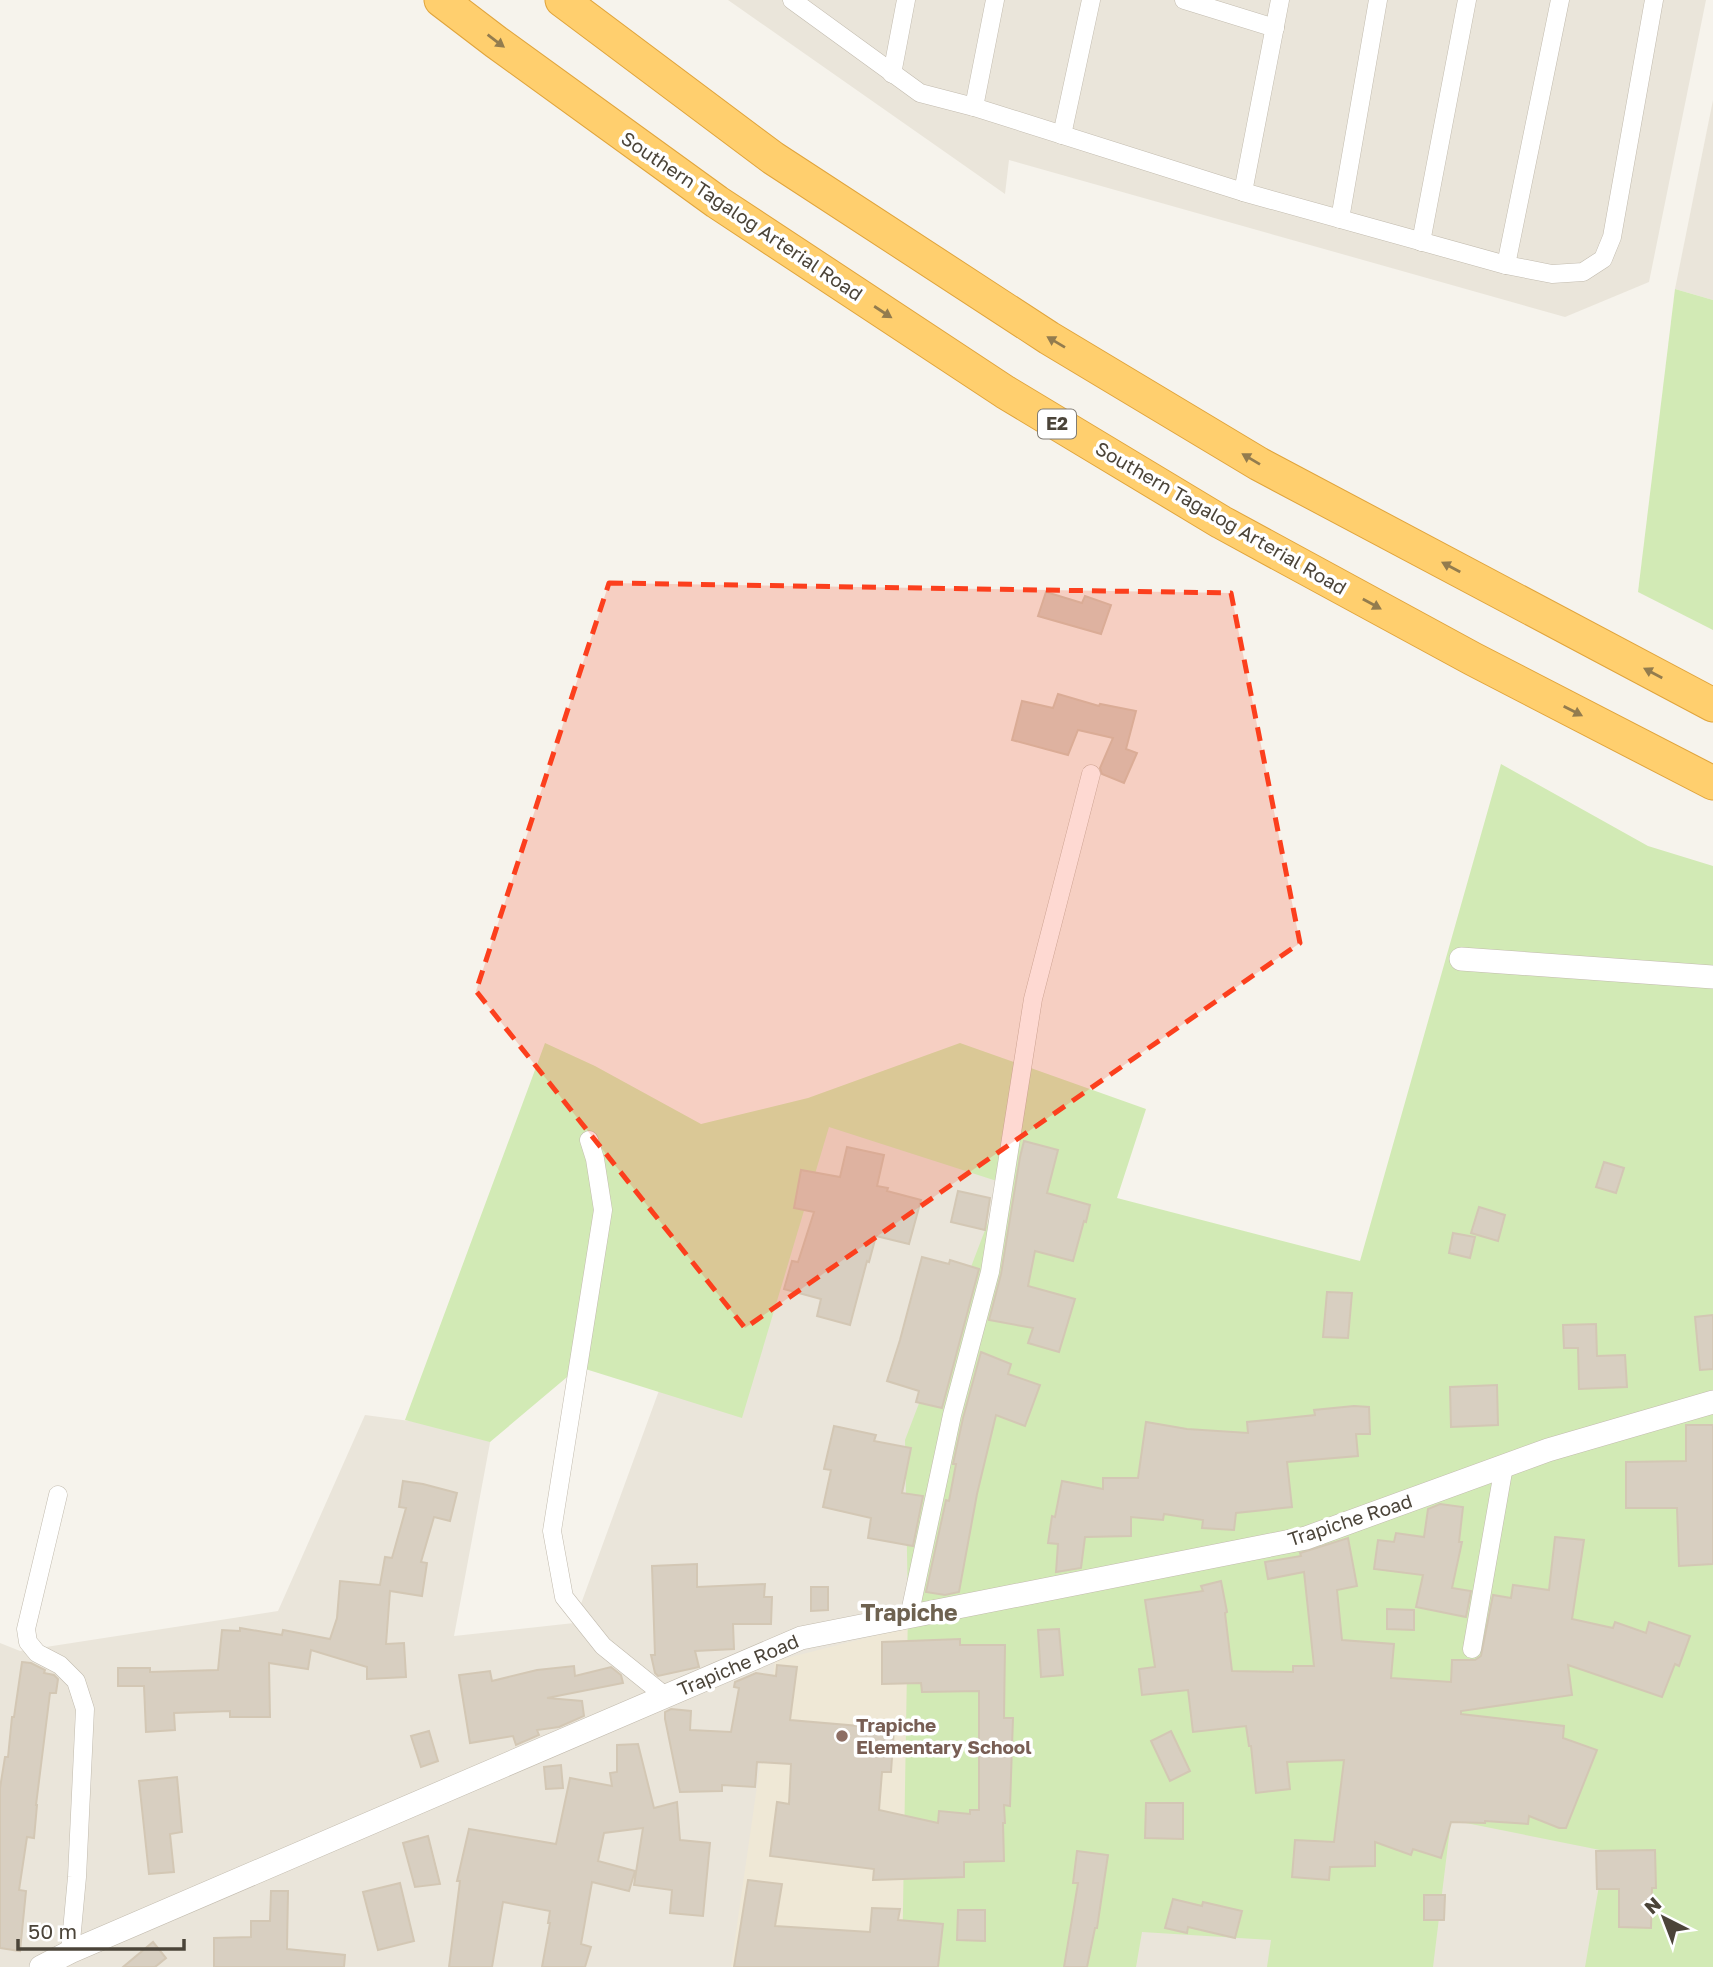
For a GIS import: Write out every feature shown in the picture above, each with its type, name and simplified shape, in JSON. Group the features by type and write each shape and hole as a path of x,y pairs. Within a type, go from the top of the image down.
{"highway":[{"name":"Southern Tagalog Arterial Road","path":"442,0 716,202 1005,392 1221,522 1473,659 1713,783"},
{"path":"562,0 773,158 1049,338 1259,464 1713,705"}],"street":[{"path":"792,0 817,8 892,74 920,93 974,107 1243,192 1506,265 1552,274 1583,272 1603,259 1612,237 1654,0"},
{"path":"892,74 906,0"},
{"path":"974,107 995,0"},
{"path":"1062,135 1091,0"},
{"path":"1243,192 1280,0"},
{"path":"1340,219 1378,0"},
{"path":"1421,242 1466,0"},
{"path":"1506,265 1560,0"},
{"path":"1190,1 1275,28"},
{"path":"909,1617 952,1415 990,1272 1033,999 1091,774"},
{"path":"1461,960 1713,977"},
{"path":"589,1140 603,1210 552,1531 564,1597 603,1646 665,1696"},
{"name":"Trapiche Road","path":"40,1967 801,1638 1306,1538 1548,1450 1713,1402"},
{"path":"1472,1649 1504,1466"},
{"path":"58,1495 26,1629 28,1642 37,1653 60,1665 76,1681 85,1709 77,1877 70,1952"}],"highlighted area":[{"path":"609,583 1231,593 1300,943 745,1328 476,991"}],"shaded area":[{"path":"728,0 1706,0 1649,282 1565,317 1009,160 1005,194"},
{"path":"1713,100 1713,300 1675,289"},
{"path":"935,1061 1125,1154 1070,1436 1422,1340 1678,1967 0,1967 0,1643 20,1651 278,1611 365,1415 492,1432 454,1636 574,1623 676,1344 779,1158"},
{"name":"Trapiche Elementary School","path":"917,1625 906,1967 731,1967 775,1661"}],"green space":[{"path":"1675,289 1713,300 1713,630 1638,592"},
{"path":"1501,764 1648,846 1713,866 1713,1967 1585,1967 1605,1851 1451,1820 1433,1967 1267,1967 1271,1940 1142,1932 1136,1967 902,1967 908,1609 905,1440 1003,1183 829,1127 742,1418 579,1367 490,1442 405,1420 545,1043 595,1066 701,1124 808,1098 960,1043 1146,1109 1117,1198 1360,1261"}],"building":[{"path":"1046,592 1082,603 1085,596 1111,605 1101,634 1038,616"},
{"path":"1058,694 1099,706 1100,704 1136,711 1126,749 1137,753 1124,783 1102,774 1100,768 1113,738 1078,730 1068,755 1012,740 1022,701 1053,708"},
{"path":"1024,1141 1058,1150 1047,1193 1090,1205 1073,1261 1035,1251 1028,1286 1075,1299 1059,1352 1028,1343 1033,1328 989,1320 1001,1274"},
{"path":"847,1147 884,1155 877,1186 921,1200 909,1244 876,1236 850,1325 817,1316 821,1299 784,1289 792,1261 798,1262 814,1212 794,1208 801,1170 840,1177"},
{"path":"1604,1162 1624,1168 1616,1193 1596,1187"},
{"path":"958,1191 990,1198 985,1230 951,1222"},
{"path":"1479,1207 1505,1215 1498,1241 1471,1233"},
{"path":"1453,1233 1475,1237 1470,1258 1449,1253"},
{"path":"922,1257 949,1264 950,1260 979,1269 942,1408 916,1402 919,1391 887,1381"},
{"path":"1327,1292 1352,1293 1348,1338 1323,1337"},
{"path":"1713,1315 1713,1369 1700,1370 1695,1317"},
{"path":"1596,1324 1597,1356 1625,1355 1627,1387 1579,1389 1578,1348 1564,1348 1563,1325"},
{"path":"981,1352 1011,1364 1008,1374 1040,1385 1025,1426 996,1415 977,1494 959,1592 945,1595 926,1592 946,1500 949,1501 956,1464 953,1464 963,1418"},
{"path":"1497,1385 1498,1425 1451,1427 1450,1387"},
{"path":"1369,1407 1370,1434 1356,1434 1358,1456 1287,1462 1292,1507 1236,1513 1234,1530 1202,1528 1203,1520 1164,1514 1163,1520 1131,1517 1131,1536 1085,1537 1081,1568 1056,1572 1058,1544 1048,1543 1062,1481 1103,1489 1103,1478 1138,1478 1146,1422 1187,1429 1248,1433 1247,1422 1315,1415 1314,1410"},
{"path":"1686,1425 1713,1425 1713,1564 1679,1566 1677,1508 1626,1508 1626,1462 1686,1461"},
{"path":"834,1426 876,1435 874,1441 911,1448 902,1493 923,1496 913,1546 868,1538 871,1518 823,1507 831,1470 824,1469"},
{"path":"403,1481 457,1493 450,1521 434,1517 421,1562 427,1563 422,1596 390,1591 386,1644 404,1643 406,1677 367,1679 367,1667 311,1650 308,1669 269,1663 270,1717 230,1717 230,1711 174,1713 175,1730 146,1732 144,1686 118,1686 118,1668 150,1668 150,1672 218,1670 222,1630 240,1631 240,1628 282,1635 283,1630 330,1639 337,1618 340,1581 380,1585 385,1557 392,1558 406,1508 399,1507"},
{"path":"1440,1504 1463,1507 1459,1542 1462,1542 1452,1588 1471,1591 1466,1617 1416,1607 1423,1575 1374,1569 1378,1540 1394,1542 1396,1533 1424,1537 1428,1509"},
{"path":"1555,1537 1584,1540 1572,1619 1613,1628 1615,1622 1646,1633 1649,1622 1690,1636 1679,1666 1675,1664 1662,1697 1568,1665 1572,1695 1461,1711 1461,1714 1564,1726 1563,1738 1597,1750 1566,1828 1559,1828 1529,1816 1528,1824 1451,1822 1441,1858 1413,1849 1411,1855 1375,1842 1375,1866 1330,1867 1329,1880 1292,1877 1295,1840 1334,1842 1344,1760 1287,1762 1290,1789 1256,1793 1246,1726 1193,1732 1188,1690 1142,1695 1139,1669 1155,1667 1145,1600 1203,1591 1201,1586 1221,1581 1227,1612 1232,1671 1293,1672 1293,1666 1314,1666 1304,1572 1268,1579 1265,1562 1301,1556 1300,1553 1348,1538 1357,1586 1337,1590 1342,1640 1394,1644 1391,1678 1451,1682 1452,1660 1475,1660 1481,1656 1493,1595 1511,1598 1513,1585 1549,1590"},
{"path":"697,1564 697,1587 765,1584 764,1597 772,1597 771,1624 733,1624 734,1649 695,1651 699,1667 658,1676 651,1655 655,1655 652,1566"},
{"path":"811,1587 828,1587 828,1610 811,1611"},
{"path":"1387,1609 1414,1610 1414,1630 1387,1629"},
{"path":"1059,1629 1063,1675 1041,1677 1038,1630"},
{"path":"960,1639 960,1645 1005,1645 1004,1718 1013,1718 1010,1806 1004,1805 1004,1861 964,1862 964,1877 873,1880 874,1869 770,1856 777,1802 789,1804 791,1764 757,1762 755,1787 722,1785 722,1791 680,1792 665,1712 671,1709 691,1711 690,1730 731,1732 739,1688 734,1687 735,1682 756,1673 776,1676 777,1665 797,1667 790,1720 894,1729 891,1772 882,1772 879,1810 938,1823 939,1811 970,1814 970,1810 979,1810 979,1691 922,1692 921,1683 882,1684 882,1642"},
{"path":"22,1662 31,1663 58,1679 56,1693 50,1693 34,1838 27,1837 19,1890 26,1891 20,1951 0,1948 0,1788 5,1757 8,1757"},
{"path":"574,1666 575,1676 611,1667 621,1675 623,1683 547,1698 582,1701 584,1716 559,1727 537,1730 539,1735 516,1745 513,1736 470,1743 459,1675 490,1671 492,1681 537,1670"},
{"path":"429,1731 438,1761 421,1767 411,1736"},
{"path":"1171,1731 1190,1771 1170,1781 1151,1741"},
{"path":"638,1744 654,1808 677,1802 680,1840 710,1843 703,1916 670,1913 672,1890 634,1885 643,1828 604,1833 598,1861 635,1871 629,1891 592,1882 581,1944 591,1947 585,1967 542,1967 550,1911 503,1902 492,1967 449,1967 460,1881 457,1881 469,1829 556,1844 570,1778 612,1786 610,1773 617,1772 617,1745"},
{"path":"561,1765 563,1788 546,1789 544,1767"},
{"path":"177,1777 182,1832 170,1834 174,1872 149,1874 139,1781"},
{"path":"1146,1803 1183,1803 1183,1839 1145,1838"},
{"path":"428,1836 440,1884 415,1887 403,1843"},
{"path":"1655,1850 1656,1888 1652,1888 1651,1928 1619,1927 1619,1889 1597,1889 1596,1851"},
{"path":"1077,1851 1108,1855 1097,1928 1087,1967 1064,1967 1078,1883 1073,1883"},
{"path":"748,1880 782,1884 775,1926 870,1932 872,1908 900,1909 898,1920 943,1924 938,1967 734,1967"},
{"path":"400,1883 414,1941 378,1950 363,1892"},
{"path":"271,1891 288,1891 287,1949 345,1955 344,1967 214,1967 214,1938 251,1937 251,1921 270,1921"},
{"path":"1424,1895 1445,1895 1444,1920 1424,1920"},
{"path":"1173,1899 1202,1906 1203,1902 1242,1911 1235,1938 1188,1927 1187,1933 1165,1928"},
{"path":"958,1910 985,1910 985,1941 957,1940"},
{"path":"153,1942 166,1958 155,1967 123,1967"}],"place":[{"name":"Trapiche Elementary School","path":"842,1736"}],"district":[{"name":"Trapiche","path":"909,1613"}]}
